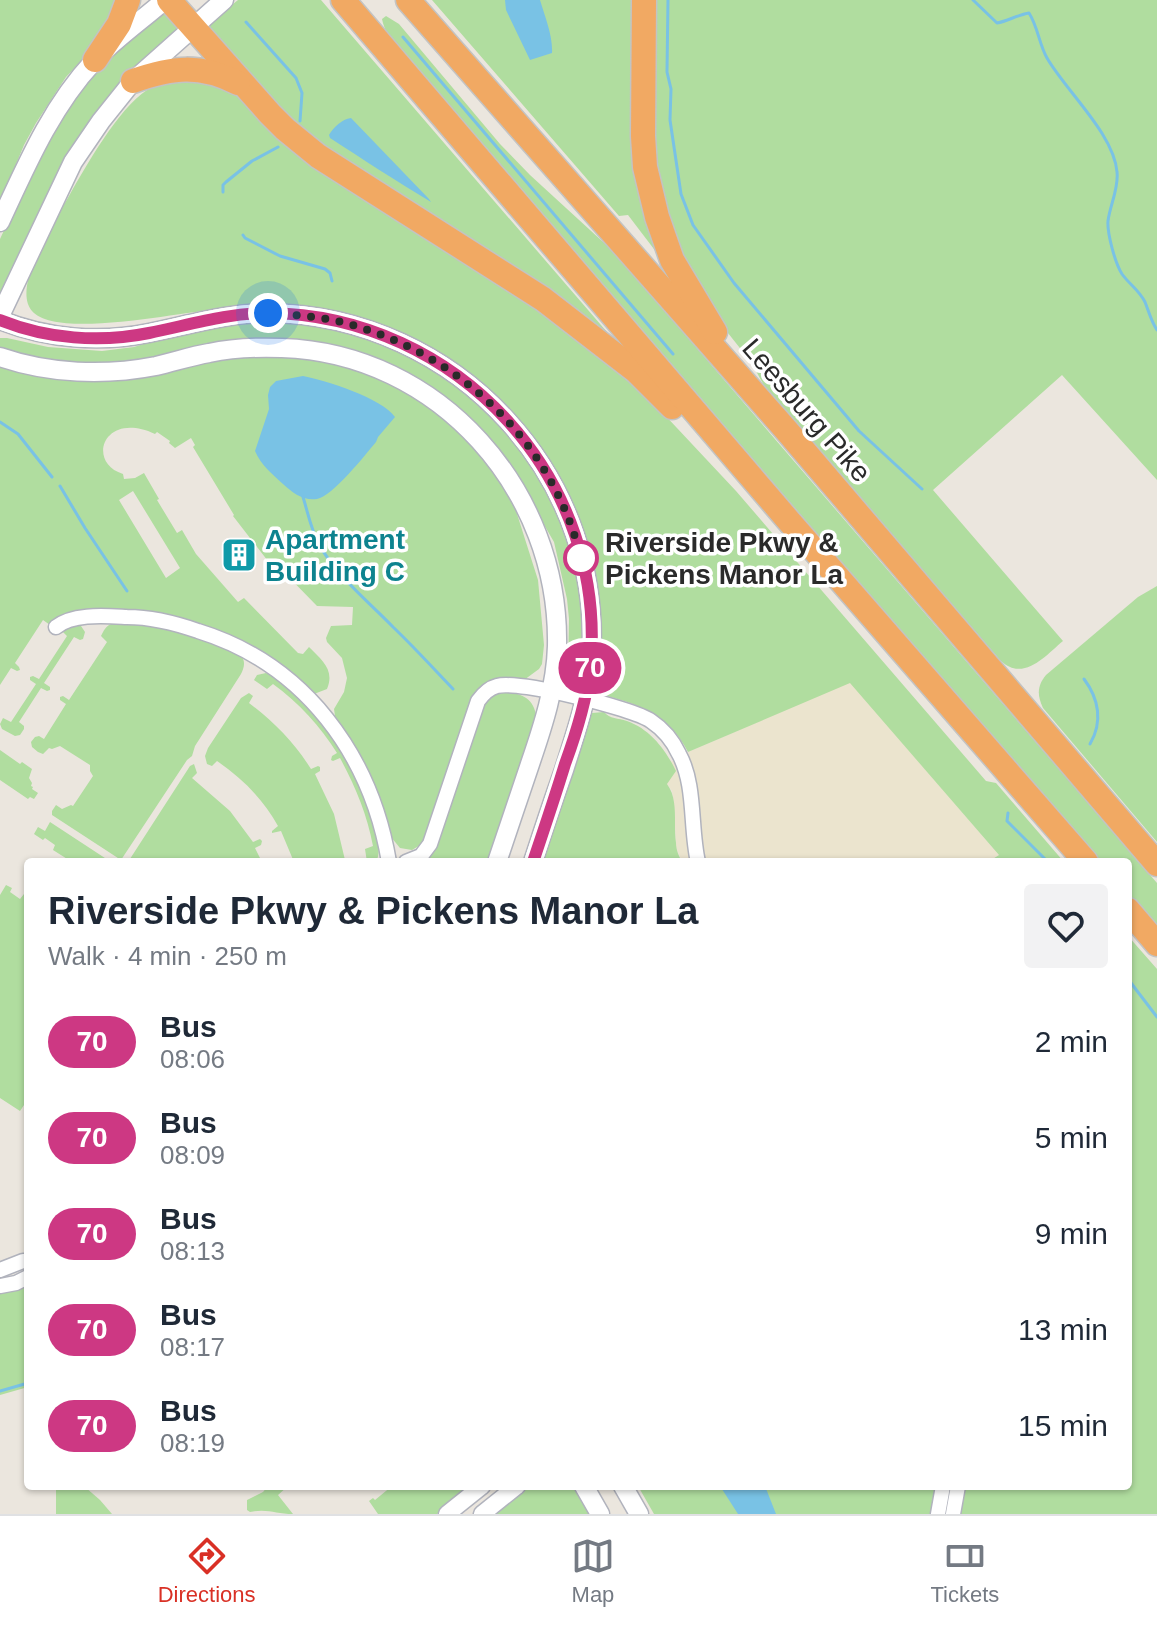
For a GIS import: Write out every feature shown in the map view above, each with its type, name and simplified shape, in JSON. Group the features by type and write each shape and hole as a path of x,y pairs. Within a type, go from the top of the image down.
{"highway":[{"path":"95,60 119,24 128,0"},
{"path":"167,0 285,129 318,156 543,299 636,371 788,520"},
{"path":"343,0 788,520 1083,858"},
{"name":"Leesburg Pike","path":"408,0 787,431 1157,864"},
{"path":"644,0 643,136 645,167 657,217 672,260 712,329 787,431"},
{"path":"133,81 177,69 201,70 220,74 246,87"},
{"path":"1132,915 1157,944"}],"main road":[{"path":"0,222 57,109 95,60 167,0"},
{"path":"224,0 133,81 101,121 73,162 0,318 40,333 105,338 147,334 239,315 268,313 311,316 352,325 422,352 494,405 544,468 564,507 585,571 589,599 590,671 576,732 534,858"},
{"path":"0,357 49,369 89,372 131,370 236,349 305,349 359,362 414,387 479,439 512,481 536,529 554,598 557,647 545,718 498,858"},
{"path":"586,1490 600,1514"},
{"path":"625,1490 639,1514"}],"street":[{"path":"56,627 70,621 106,616 160,620 225,640 259,659 320,710 339,734 354,758 374,803 388,858"},
{"path":"416,858 430,844 478,701 489,690 506,685 584,699 628,711 646,718 661,729 680,755 688,778 697,858"},
{"path":"0,1270 24,1261"},
{"path":"0,1286 24,1279"},
{"path":"447,1514 477,1490"},
{"path":"482,1514 512,1490"},
{"path":"938,1514 942,1490"},
{"path":"953,1514 957,1490"}],"shaded area":[{"path":"850,682 999,855 994,858 680,858 676,847 672,791 667,784 675,771 671,762"}],"green space":[{"path":"0,0 119,0 98,43 66,77 36,123 0,203"},
{"path":"238,0 321,0 607,332 608,337 303,134 219,42 218,36 205,27"},
{"path":"432,0 636,0 660,257 628,215 619,216"},
{"path":"652,0 1157,0 1157,480 1062,375 933,490 1063,641 1034,664 1018,669 1001,661 767,391 687,267 655,177"},
{"path":"162,14 178,26 177,30 134,71 0,294 0,239 39,155 83,88 121,47"},
{"path":"386,16 399,24 500,144 614,252 1157,883 1157,929 1132,901 1132,858 1095,858 394,42 382,19"},
{"path":"186,76 226,88 575,332 647,396 736,491 986,781 996,783 1061,858 994,858 999,855 850,683 688,752 671,728 651,712 599,694 595,682 598,648 594,628 559,487 549,461 524,427 494,396 472,377 421,344 365,320 331,314 221,309 93,324 46,319 32,311 27,300 27,286 37,254 54,221 84,169 125,110 147,90"},
{"path":"261,320 313,324 401,349 440,372 498,419 539,474 570,543 583,598 582,669 577,677 572,677 568,669 567,599 554,542 513,471 492,444 348,351 93,365 33,358 0,348 0,338 7,338 48,347 102,351 134,347 187,330"},
{"path":"240,356 291,356 347,366 379,377 431,407 470,442 511,495 538,580 544,645 542,664 524,680 487,683 478,690 471,701 422,844 412,850 400,848 391,837 372,778 335,716 334,709 344,692 347,678 342,658 326,638 331,626 352,625 353,607 317,606 275,563 271,565 233,516 193,447 191,438 175,448 157,432 123,429 112,433 103,450 105,460 123,474 124,479 144,473 177,533 182,530 196,554 238,602 244,598 298,653 303,654 309,647 318,656 328,671 327,689 314,694 282,667 234,638 201,625 61,616 50,625 43,620 15,663 20,670 11,668 0,685 0,365 25,371","holes":["133,491 180,568 166,578 119,500"]},
{"path":"1157,586 1157,842 1043,708 1039,691 1046,675 1138,597"},
{"path":"116,623 188,634 238,654 244,662 241,674 195,746 192,756 122,858 52,815 56,805 62,809 73,806 93,776 90,765 60,746 49,748 43,754 32,747 31,742 39,736 44,739 66,704 60,697 69,700 107,642 101,636 108,625"},
{"path":"81,626 85,632 83,639 74,637 44,683 50,690 41,688 19,722 24,726 20,735 15,736 2,729 0,724 3,718 11,722 36,684 30,677 39,679 67,636 62,631"},
{"path":"266,673 282,683 328,732 348,763 364,797 376,832 378,858 366,858 365,849 373,846 370,834 360,800 340,758 331,760 337,753 316,724 292,699 273,684 267,689 254,680 257,675"},
{"path":"501,692 526,698 534,707 537,721 490,858 430,858 437,846 488,699"},
{"path":"249,693 253,696 249,703 283,733 311,769 320,767 315,774 334,814 345,858 292,858 281,831 272,833 278,826 259,798 217,761 212,766 207,764 205,756 208,748 241,698"},
{"path":"604,712 643,729 672,763 676,771 667,784 673,797 676,846 680,858 542,858 592,713"},
{"path":"0,750 32,769 29,778 31,786 38,793 34,799 28,799 0,780"},
{"path":"194,764 197,773 192,778 230,811 253,842 262,841 255,848 260,858 131,858"},
{"path":"50,822 105,858 66,858 53,850 55,845 34,834 38,827 45,831"},
{"path":"6,885 20,899 24,894 24,1105 20,1111 0,1098 0,895"},
{"path":"1132,941 1157,969 1157,1514 654,1514 640,1490 1132,1490"},
{"path":"24,1286 24,1388 0,1395 0,1292"},
{"path":"56,1490 88,1490 112,1514 56,1514"},
{"path":"284,1490 278,1495 293,1514 247,1510 247,1500 263,1492"},
{"path":"387,1490 466,1490 437,1514 378,1514 369,1501"},
{"path":"524,1490 577,1490 592,1514 494,1514"}],"water":[{"path":"505,0 540,0 550,33 552,53 530,60 506,10"},
{"path":"351,118 431,202 330,138 335,127"},
{"path":"303,376 366,397 395,417 348,474 331,491 317,499 303,498 291,490 267,469 255,451 269,409 270,387 276,381"},
{"path":"723,1490 767,1490 776,1514 738,1514"}],"waterway":[{"path":"668,0 670,120 681,194 693,225 734,283 859,431 922,489"},
{"path":"973,0 997,23 1029,13 1047,58 1099,128 1114,158 1117,172 1108,221 1112,248 1122,274 1143,298 1157,330"},
{"path":"246,22 296,78 302,93 300,121"},
{"path":"403,37 673,354"},
{"path":"223,192 226,182 252,161 278,147"},
{"path":"243,235 280,256 325,269 332,281"},
{"path":"0,422 18,434 52,477"},
{"path":"60,486 127,591"},
{"path":"303,497 316,539 334,567 453,689"},
{"path":"1084,679 1098,711 1097,727 1090,744"},
{"path":"1008,813 1007,821 1044,858"},
{"path":"1132,984 1157,1017"},
{"path":"0,1391 24,1384"}],"bus line":[{"name":"70","path":"0,320 40,333 105,338 147,334 239,315 268,313 311,316 365,329 422,352 494,405 544,468 564,507 585,571 589,599 590,671 576,732 534,858"}],"place":[{"name":"Apartment Building C","path":"239,555"},
{"name":"Riverside Pkwy & Pickens Manor La","path":"581,558"}],"route":[{"path":"268,313 338,321 397,340 422,352 472,387 512,425 544,468 564,507 581,558"}]}
